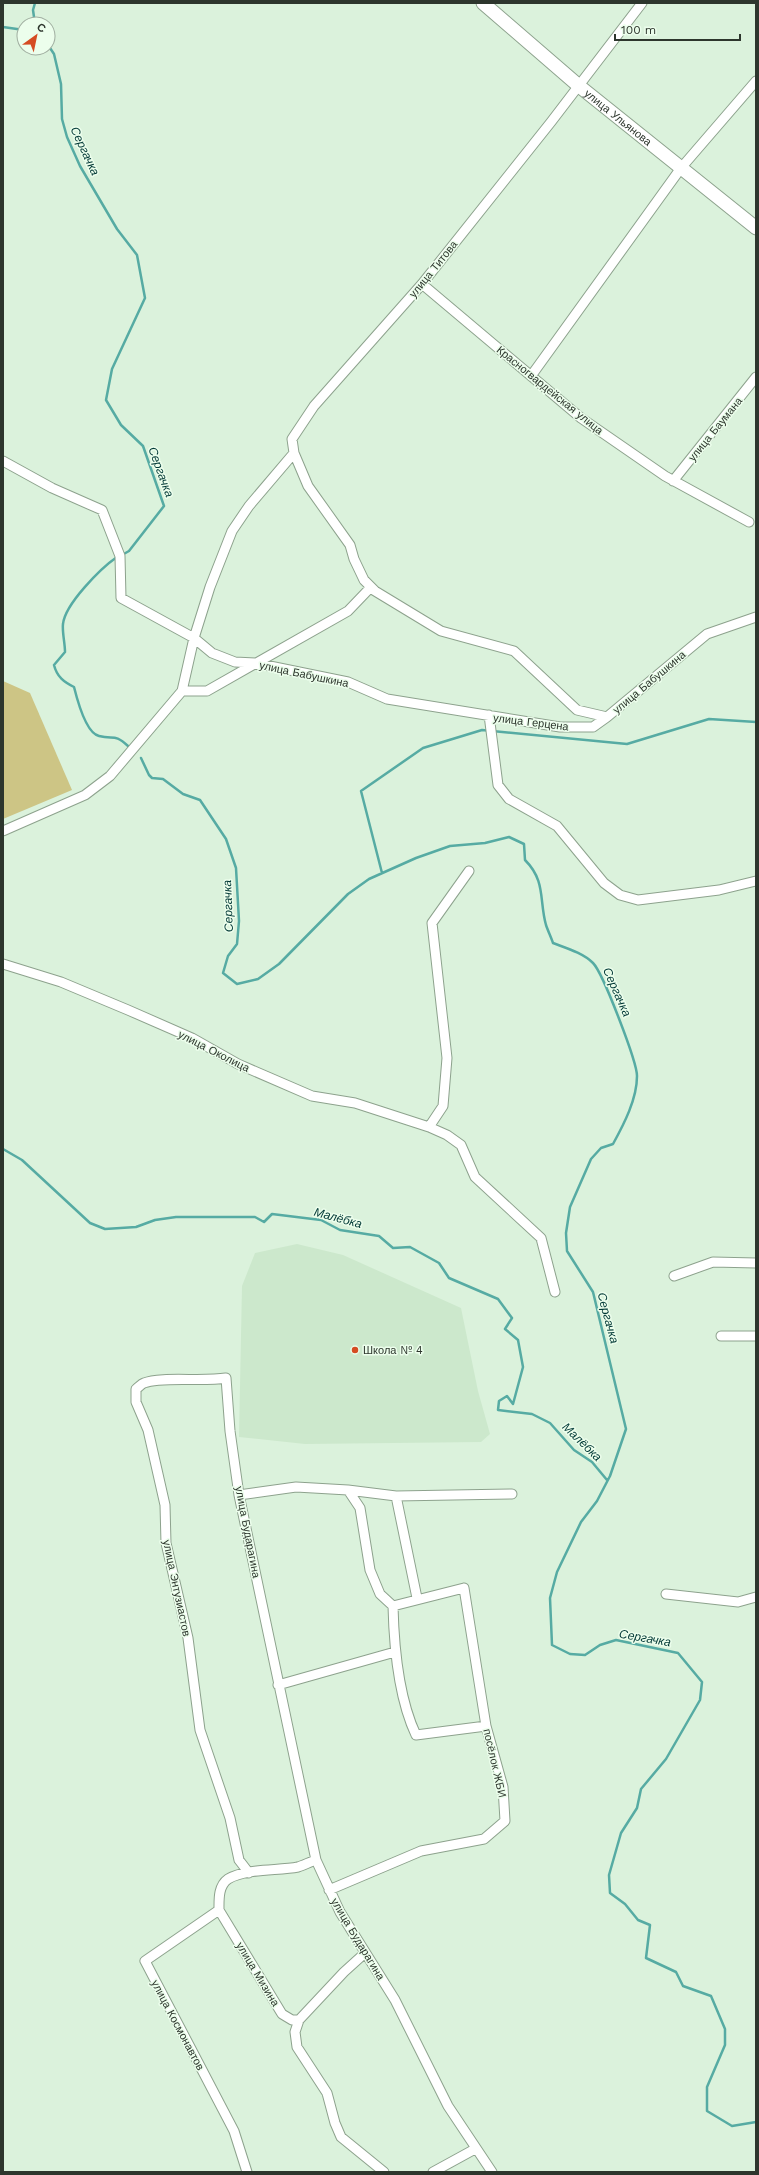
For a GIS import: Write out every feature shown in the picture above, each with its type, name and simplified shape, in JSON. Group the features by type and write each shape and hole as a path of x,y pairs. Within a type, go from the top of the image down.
{"main road":[{"name":"улица Ульянова","path":"483,3 579,86 756,228"}],"street":[{"name":"улица Титова","path":"294,453 292,439 314,406 422,284 579,86 642,3"},
{"path":"531,376 681,168 756,81"},
{"name":"Красногвардейская улица","path":"422,284 581,418 673,480 749,522"},
{"name":"улица Баумана","path":"673,480 756,377"},
{"path":"3,831 85,796 104,781 146,736 182,691 194,638 210,587 232,531 249,506 294,453"},
{"name":"улица Бабушкина","path":"294,453 308,486 350,545 361,573 370,586 441,631 514,651 577,710 607,717 707,634 756,617"},
{"name":"улица Бабушкина","path":"3,461 52,488 102,510 120,556 121,598 194,638 212,653 235,662 255,663 348,682 387,700 489,715"},
{"path":"182,691 206,691 348,611 370,586"},
{"name":"улица Герцена","path":"607,717 593,727 560,727 489,715 498,785 509,799 557,826 604,883 620,896 638,900 719,890 756,881"},
{"path":"428,1127 443,1106 447,1058 432,923 469,871"},
{"name":"улица Околица","path":"3,964 61,982 128,1010 192,1038 238,1064 312,1096 355,1103 448,1135 461,1145 476,1177 542,1238 555,1292"},
{"path":"674,1276 713,1262 756,1263"},
{"path":"720,1336 756,1336"},
{"name":"улица Бударагина","path":"226,1378 230,1431 239,1495 316,1860 340,1912 395,2000 448,2106 475,2150 492,2172"},
{"name":"улица Энтузиастов","path":"226,1378 211,1381 152,1380 142,1383 136,1389 136,1402 148,1430 165,1505 166,1543 188,1638 200,1730 230,1818 239,1860 249,1872"},
{"path":"239,1495 296,1487 348,1490 396,1496 512,1494"},
{"path":"348,1490 360,1508 370,1570 380,1594 393,1606 395,1652 410,1722 416,1735 486,1726"},
{"path":"393,1606 417,1598 396,1496"},
{"name":"посёлок ЖБИ","path":"329,1890 421,1850 484,1839 505,1821 502,1787 486,1726 464,1588 417,1598"},
{"path":"666,1594 738,1602 756,1598"},
{"path":"278,1685 395,1652"},
{"path":"219,1910 219,1895 223,1885 228,1879 249,1872 299,1867 316,1860"},
{"name":"улица Мизина","path":"219,1910 282,2014 292,2020 299,2020"},
{"name":"улица Космонавтов","path":"219,1910 145,1961 234,2131 247,2172"},
{"path":"365,1953 344,1972 299,2020 295,2032 297,2047 327,2092 335,2123 341,2137 384,2172"},
{"path":"433,2172 475,2150"}],"shaded area":[{"path":"3,681 30,693 72,790 3,819"},
{"name":"Школа № 4","path":"297,1244 343,1255 461,1308 478,1391 490,1434 481,1442 305,1444 239,1437 242,1286 255,1253"}],"waterway":[{"name":"Сергачка","path":"34,16 33,10 35,3"},
{"path":"3,27 16,29"},
{"name":"Сергачка","path":"54,56 61,84 62,119 67,137 80,166 117,229 137,255 145,298 112,369 106,400 121,425 143,446 164,506 129,551 122,555"},
{"name":"Сергачка","path":"117,557 93,578 70,607 63,624 65,652 54,665 61,679 74,687 83,715 94,734 104,737 117,738 128,746"},
{"path":"382,873 361,791 423,748 482,730 627,744 709,719 756,722"},
{"name":"Сергачка","path":"141,758 152,778 163,779 183,794 200,800 226,839 236,868 239,921 237,944 228,956 223,973 237,984 258,979 279,964 348,894 369,879 416,858 450,846 485,843 509,837 524,844 525,860 532,868 539,883 546,925 553,943 574,951 589,959 598,970 604,983 619,1018 636,1068 637,1076 635,1094 629,1111 613,1144 601,1148 591,1159 570,1207 566,1233 567,1251 593,1292 626,1429 610,1476 597,1501 581,1522 557,1572 550,1598 552,1645 570,1654 585,1655 600,1645 616,1640 678,1653 702,1682 700,1700 666,1759 641,1789 637,1808 621,1833 609,1875 610,1893 625,1904 638,1920 650,1925 646,1958 676,1972 683,1986 711,1996 725,2029 725,2045 707,2087 707,2111 732,2126 756,2122"},
{"name":"Малёбка","path":"3,1149 22,1160 90,1223 105,1229 136,1227 155,1220 176,1217 255,1217 264,1222 272,1214 321,1220 340,1230 379,1236 393,1248 410,1247 439,1263 449,1278 498,1299 512,1318 505,1329 518,1340 523,1367 513,1404 507,1396 499,1401 498,1410 532,1414 550,1423 574,1450 592,1462 607,1480"}],"place":[{"name":"Школа № 4","path":"355,1350"}]}
